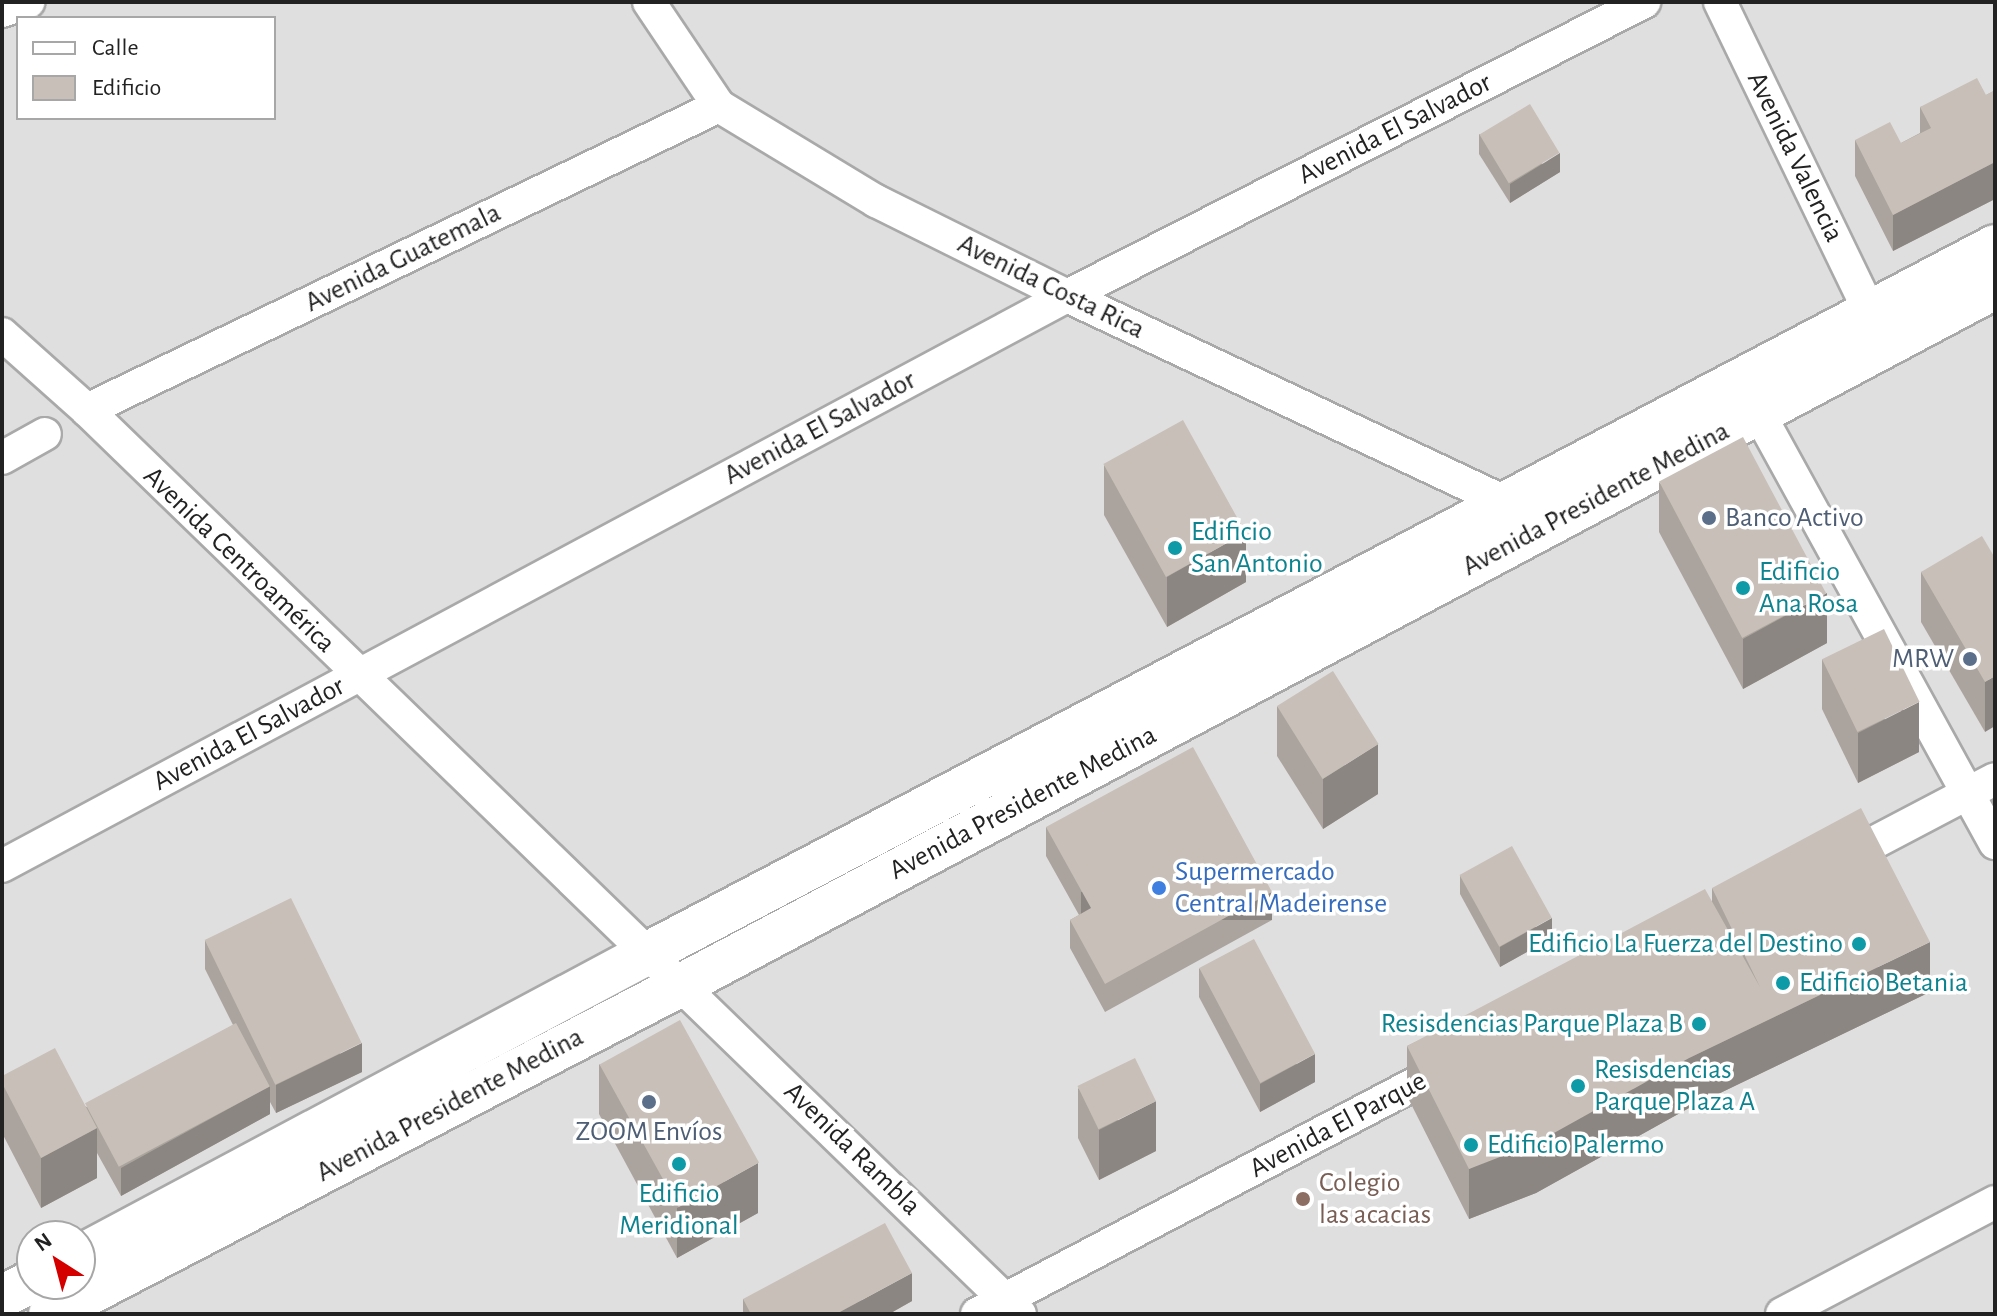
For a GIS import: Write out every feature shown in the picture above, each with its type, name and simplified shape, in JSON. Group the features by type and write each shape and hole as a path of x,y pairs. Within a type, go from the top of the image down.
{"street":[{"path":"2,11 28,2"},
{"name":"Avenida Costa Rica","path":"649,2 719,106 876,201 1067,296 1506,503"},
{"name":"Avenida El Salvador","path":"2,866 1067,296 1644,2"},
{"name":"Avenida Valencia","path":"1720,2 1870,312"},
{"name":"Avenida Guatemala","path":"87,410 719,106"},
{"name":"Avenida Presidente Medina","path":"96,1247 648,953 1995,246"},
{"name":"Avenida Presidente Medina","path":"50,1314 683,984 1995,288"},
{"name":"Avenida Centroamérica","path":"2,334 87,410 358,676 683,984"},
{"path":"1758,412 1982,786 1995,843"},
{"path":"2,458 45,434"},
{"path":"1816,873 1982,786"},
{"name":"Avenida Rambla","path":"683,984 1013,1306"},
{"name":"Avenida El Parque","path":"977,1314 1013,1306 1467,1057"},
{"path":"1782,1314 1995,1202"}],"shaded area":[{"path":"2,2 1995,2 1995,1314 2,1314"}],"building":[{"path":"1977,78 1986,95 1995,90 1995,162 1893,215 1855,140 1890,122 1901,143 1931,128 1920,107"},
{"path":"1530,104 1559,153 1509,183 1479,134"},
{"path":"1183,420 1246,533 1166,577 1103,464"},
{"path":"1743,437 1826,593 1742,638 1659,482"},
{"path":"1982,536 1995,558 1995,676 1985,682 1921,572"},
{"path":"1884,629 1920,702 1857,732 1822,659"},
{"path":"1333,671 1379,744 1323,779 1277,706"},
{"name":"Supermercado Central Madeirense","path":"1193,747 1272,892 1105,984 1070,920 1091,908 1046,827"},
{"path":"1861,808 1930,942 1689,1058 1536,1143 1469,1169 1407,1046 1705,889 1760,987 1712,888"},
{"path":"1512,846 1552,918 1499,947 1460,875"},
{"path":"291,898 362,1043 275,1085 205,940"},
{"path":"1254,939 1315,1054 1260,1083 1199,968"},
{"path":"680,1020 759,1163 679,1207 600,1065"},
{"path":"236,1023 270,1087 119,1167 85,1103"},
{"path":"55,1048 97,1128 41,1158 2,1083 2,1076"},
{"path":"1135,1058 1156,1101 1099,1129 1077,1086"},
{"path":"885,1223 912,1273 836,1314 751,1314 743,1299"}],"place":[{"name":"Banco Activo","path":"1709,518"},
{"name":"Edificio San Antonio","path":"1175,548"},
{"name":"Edificio Ana Rosa","path":"1743,588"},
{"name":"MRW","path":"1970,659"},
{"name":"Supermercado Central Madeirense","path":"1159,888"},
{"name":"Edificio La Fuerza del Destino","path":"1859,944"},
{"name":"Edificio Betania","path":"1783,983"},
{"name":"Resisdencias Parque Plaza B","path":"1699,1024"},
{"name":"Resisdencias Parque Plaza A","path":"1578,1086"},
{"name":"ZOOM Envíos","path":"649,1102"},
{"name":"Edificio Palermo","path":"1471,1145"},
{"name":"Edificio Meridional","path":"679,1164"},
{"name":"Colegio las acacias","path":"1303,1199"}]}
